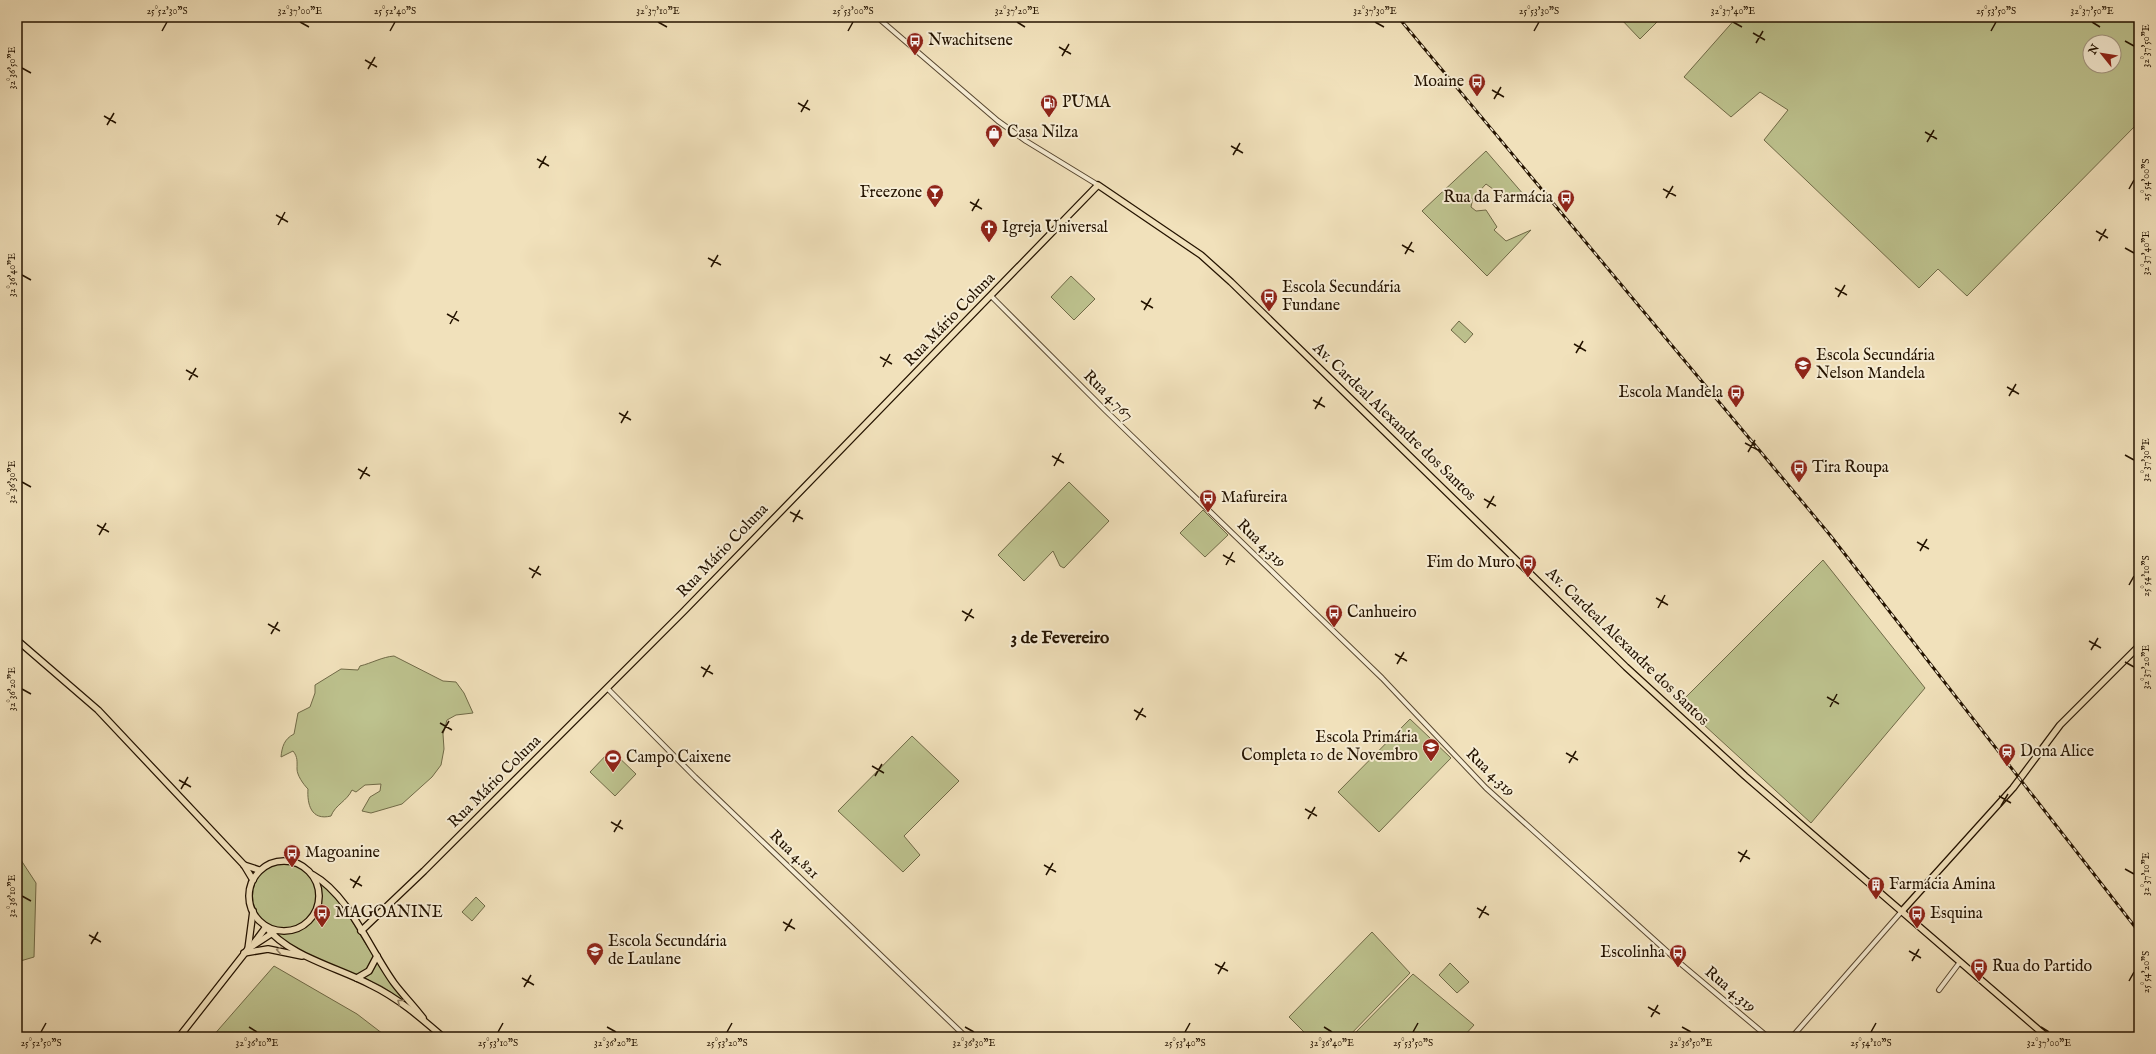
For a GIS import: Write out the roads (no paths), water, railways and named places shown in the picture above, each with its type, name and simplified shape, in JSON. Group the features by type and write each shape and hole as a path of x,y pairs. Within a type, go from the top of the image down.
{"main road":[{"name":"Rua Mário Coluna","path":"362,930 424,871 607,688 991,296 1098,184"},
{"name":"Av. Cardeal Alexandre dos Santos","path":"1098,184 1201,255 1231,282 1626,667 1745,776 2047,1037"},
{"path":"17,640 98,710 244,865 253,880"},
{"path":"1902,911 2013,788 2060,725 2139,646"},
{"path":"246,951 252,911 249,895 253,880 265,866 282,860 292,861 325,883 336,895 362,930 394,983 430,1026"},
{"path":"244,865 260,870"},
{"path":"264,925 278,930 286,930 302,925 314,912 319,895 318,887 310,872"},
{"path":"252,911 271,934 316,961"},
{"path":"182,1037 264,925"},
{"path":"179,1037 246,951 278,930"},
{"path":"246,951 274,949 316,961 357,978 393,997 443,1037"},
{"path":"357,978 369,972 376,962 377,956"}],"street":[{"name":"Av. Cardeal Alexandre dos Santos","path":"877,17 1015,134 1098,184"},
{"name":"Rua 4.767","path":"991,296 1211,511"},
{"name":"Rua 4.319","path":"1211,511 1382,678 1486,788 1681,964 1768,1037"},
{"name":"Rua 4.821","path":"607,688 695,777 966,1037"},
{"path":"1792,1037 1902,911"},
{"path":"1939,990 1960,962"}],"railway":[{"path":"1398,17 1830,535 2139,932"}],"place":[{"name":"Nwachitsene","path":"915,56"},
{"name":"Moaine","path":"1477,97"},
{"name":"PUMA","path":"1049,118"},
{"name":"Casa Nilza","path":"994,148"},
{"name":"Freezone","path":"935,208"},
{"name":"Rua da Farmácia","path":"1566,213"},
{"name":"Igreja Universal","path":"989,243"},
{"name":"Escola Secundária Fundane","path":"1269,312"},
{"name":"Escola Secundária Nelson Mandela","path":"1803,380"},
{"name":"Escola Mandela","path":"1736,408"},
{"name":"Tira Roupa","path":"1799,483"},
{"name":"Mafureira","path":"1208,513"},
{"name":"Fim do Muro","path":"1528,578"},
{"name":"Canhueiro","path":"1334,628"},
{"name":"Escola Primária Completa 10 de Novembro","path":"1431,762"},
{"name":"Dona Alice","path":"2007,767"},
{"name":"Campo Caixene","path":"613,773"},
{"name":"Magoanine","path":"292,868"},
{"name":"Farmácia Amina","path":"1876,900"},
{"name":"MAGOANINE","path":"322,928"},
{"name":"Esquina","path":"1917,929"},
{"name":"Escola Secundária de Laulane","path":"595,966"},
{"name":"Escolinha","path":"1678,968"},
{"name":"Rua do Partido","path":"1979,982"}],"district":[{"name":"3 de Fevereiro","path":"1060,638"}]}
